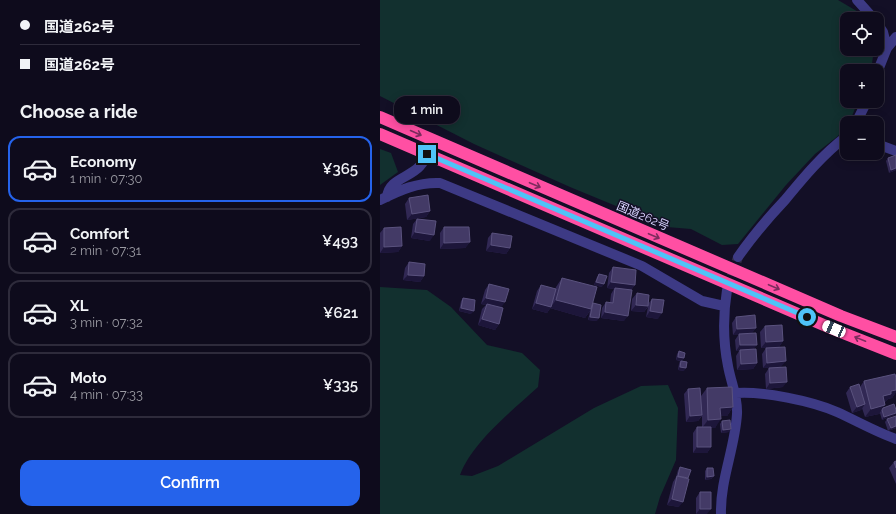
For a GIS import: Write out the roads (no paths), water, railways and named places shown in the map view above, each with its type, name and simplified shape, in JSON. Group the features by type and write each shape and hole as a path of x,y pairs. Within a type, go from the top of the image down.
{"highway":[{"name":"国道262号","path":"380,117 834,313 896,337"},
{"path":"380,134 834,329 896,354"}],"street":[{"path":"857,0 868,12"},
{"path":"884,36 887,48"},
{"path":"881,64 887,48 896,37"},
{"path":"384,198 393,183 420,166 434,141"},
{"path":"738,257 749,241 813,167 831,148 840,141"},
{"path":"884,147 896,151"},
{"path":"384,198 409,187 429,183 440,183 642,266 702,301 724,306"},
{"path":"721,514 725,472 734,436 737,413 736,393 728,368 725,348 724,306 727,290"},
{"path":"736,393 745,392 788,398 836,412 876,432 896,439"}],"tunnel":[{"path":"727,290 738,257"}]}
